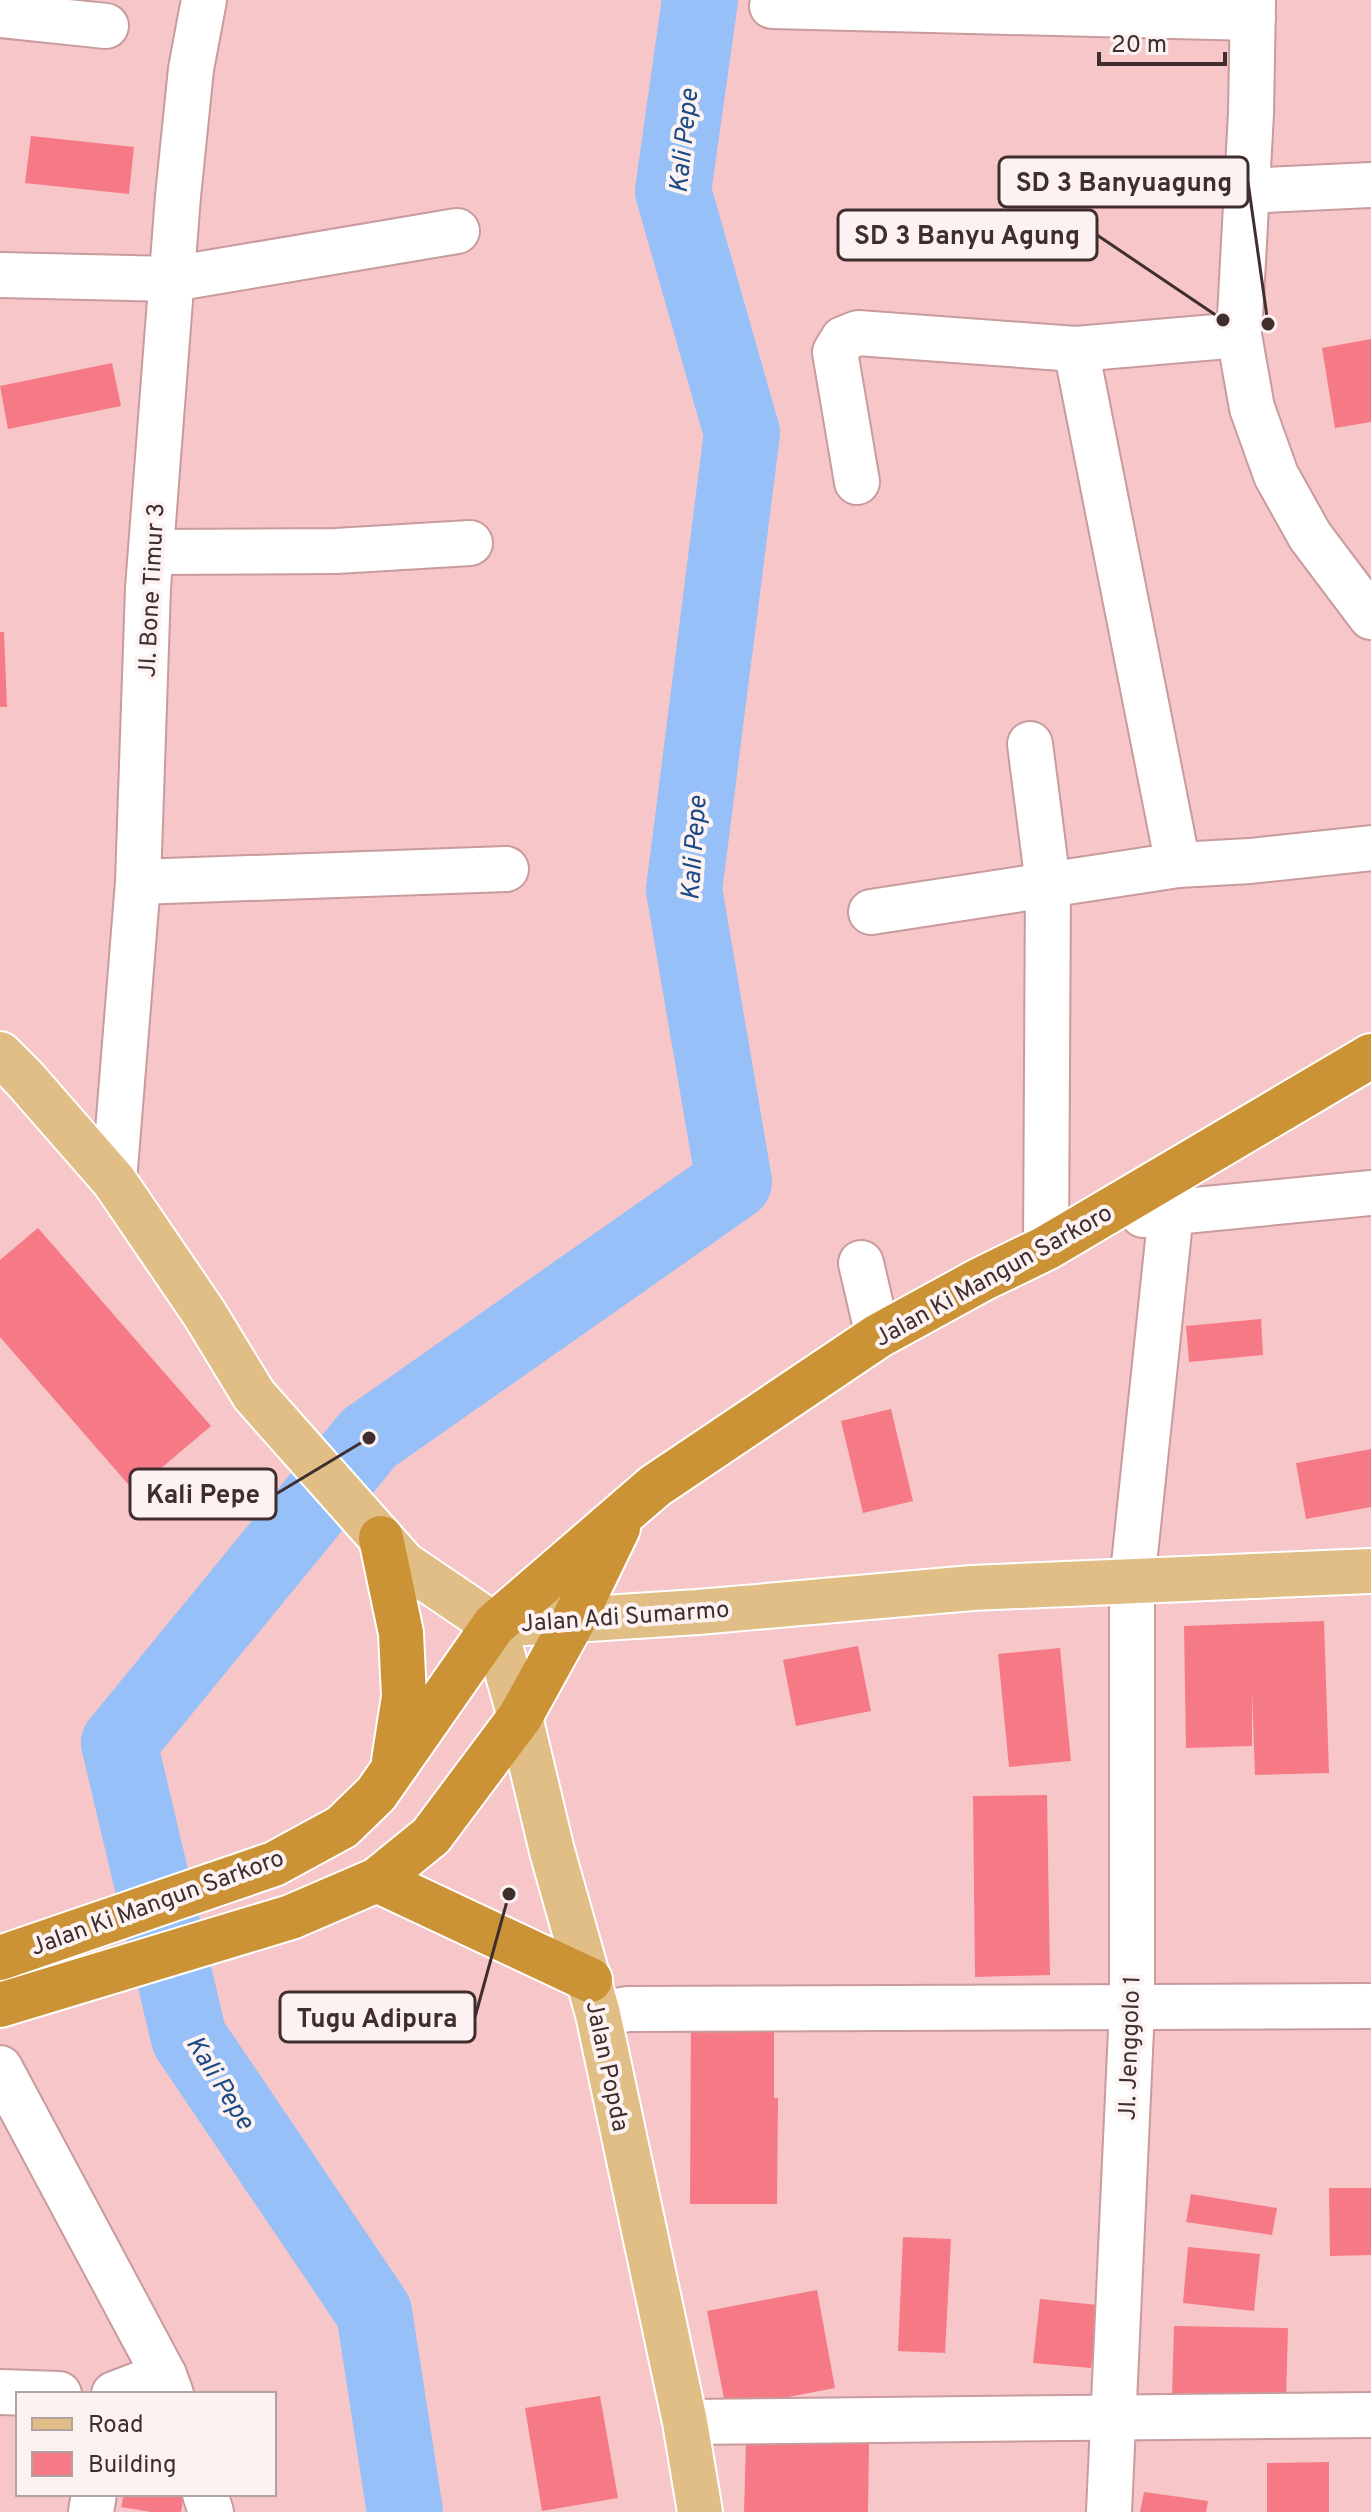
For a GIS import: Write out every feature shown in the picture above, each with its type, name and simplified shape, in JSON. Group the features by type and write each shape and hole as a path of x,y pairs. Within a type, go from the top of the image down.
{"highway":[{"name":"Jalan Ki Mangun Sarkoro","path":"0,1958 274,1864 342,1827 376,1794 494,1625 668,1478 878,1336 1046,1248 1371,1056"},
{"path":"1,2004 291,1917 377,1880 431,1836 520,1717 573,1621 626,1512"},
{"path":"392,1771 404,1697 393,1551"},
{"path":"377,1880 594,1997"}],"main road":[{"name":"Jalan Adi Sumarmo","path":"0,1054 114,1181 204,1313 254,1395 393,1551 494,1625 972,1588 1371,1571"},
{"name":"Jalan Popda","path":"494,1625 552,1851 594,1997 685,2422 700,2512"}],"street":[{"name":"Jl. Bone Timur 3","path":"114,1181 138,882 148,588 191,69 204,0"},
{"path":"772,6 1253,9 1251,113 1239,335 1252,408 1276,475 1310,536 1371,617"},
{"path":"0,15 106,26"},
{"path":"1245,191 1371,185"},
{"path":"0,275 172,279 457,231"},
{"path":"857,482 835,352 843,339 858,333 1076,349 1239,335"},
{"path":"1076,349 1178,865"},
{"path":"152,552 336,551 470,543"},
{"path":"1030,744 1048,884 1046,1248"},
{"path":"871,912 1178,865 1371,848"},
{"path":"138,882 506,869"},
{"path":"1093,1221 1371,1193"},
{"name":"Jl. Jenggolo 1","path":"1109,2512 1132,2008 1132,1583 1171,1212"},
{"path":"861,1263 878,1336"},
{"path":"594,1997 628,2009 1371,2006"},
{"path":"0,2068 167,2385 126,2392"},
{"path":"685,2422 1371,2415"}],"building":[{"path":"31,136 134,147 129,194 25,183"},
{"path":"1371,339 1371,422 1335,428 1322,348"},
{"path":"112,363 121,406 8,429 0,386"},
{"path":"0,632 4,632 7,707 0,707"},
{"path":"38,1228 211,1426 134,1491 0,1337 0,1260"},
{"path":"1261,1319 1263,1355 1189,1362 1186,1326"},
{"path":"891,1409 913,1501 863,1513 841,1421"},
{"path":"1371,1449 1371,1507 1306,1519 1296,1463"},
{"path":"1324,1621 1329,1773 1255,1775 1252,1692 1252,1746 1186,1748 1184,1626"},
{"path":"858,1646 871,1711 796,1726 783,1660"},
{"path":"1060,1648 1071,1761 1009,1767 998,1654"},
{"path":"1047,1795 1050,1975 975,1977 973,1796"},
{"path":"691,2017 774,2018 774,2098 778,2098 777,2204 690,2204"},
{"path":"1329,2188 1371,2188 1371,2255 1330,2256"},
{"path":"1191,2194 1277,2208 1272,2235 1186,2222"},
{"path":"903,2237 951,2239 945,2353 898,2351"},
{"path":"1188,2247 1260,2254 1254,2311 1183,2303"},
{"path":"817,2290 835,2388 726,2409 707,2311"},
{"path":"1040,2299 1098,2305 1091,2368 1033,2363"},
{"path":"1174,2326 1288,2328 1286,2399 1172,2397"},
{"path":"600,2396 618,2498 542,2511 525,2408"},
{"path":"746,2442 869,2444 868,2512 744,2512"},
{"path":"1329,2462 1329,2512 1267,2512 1267,2463"},
{"path":"1144,2492 1208,2501 1206,2512 1140,2512"},
{"path":"124,2496 184,2496 181,2512 151,2512 121,2507"}],"waterway":[{"name":"Kali Pepe","path":"405,2512 374,2312 189,2038 119,1743 369,1438 734,1182 684,890 742,433 673,191 700,0"}],"place":[{"name":"SD 3 Banyu Agung","path":"1223,320"},
{"name":"SD 3 Banyuagung","path":"1268,324"},
{"name":"Kali Pepe","path":"369,1438"},
{"name":"Tugu Adipura","path":"509,1894"}]}
